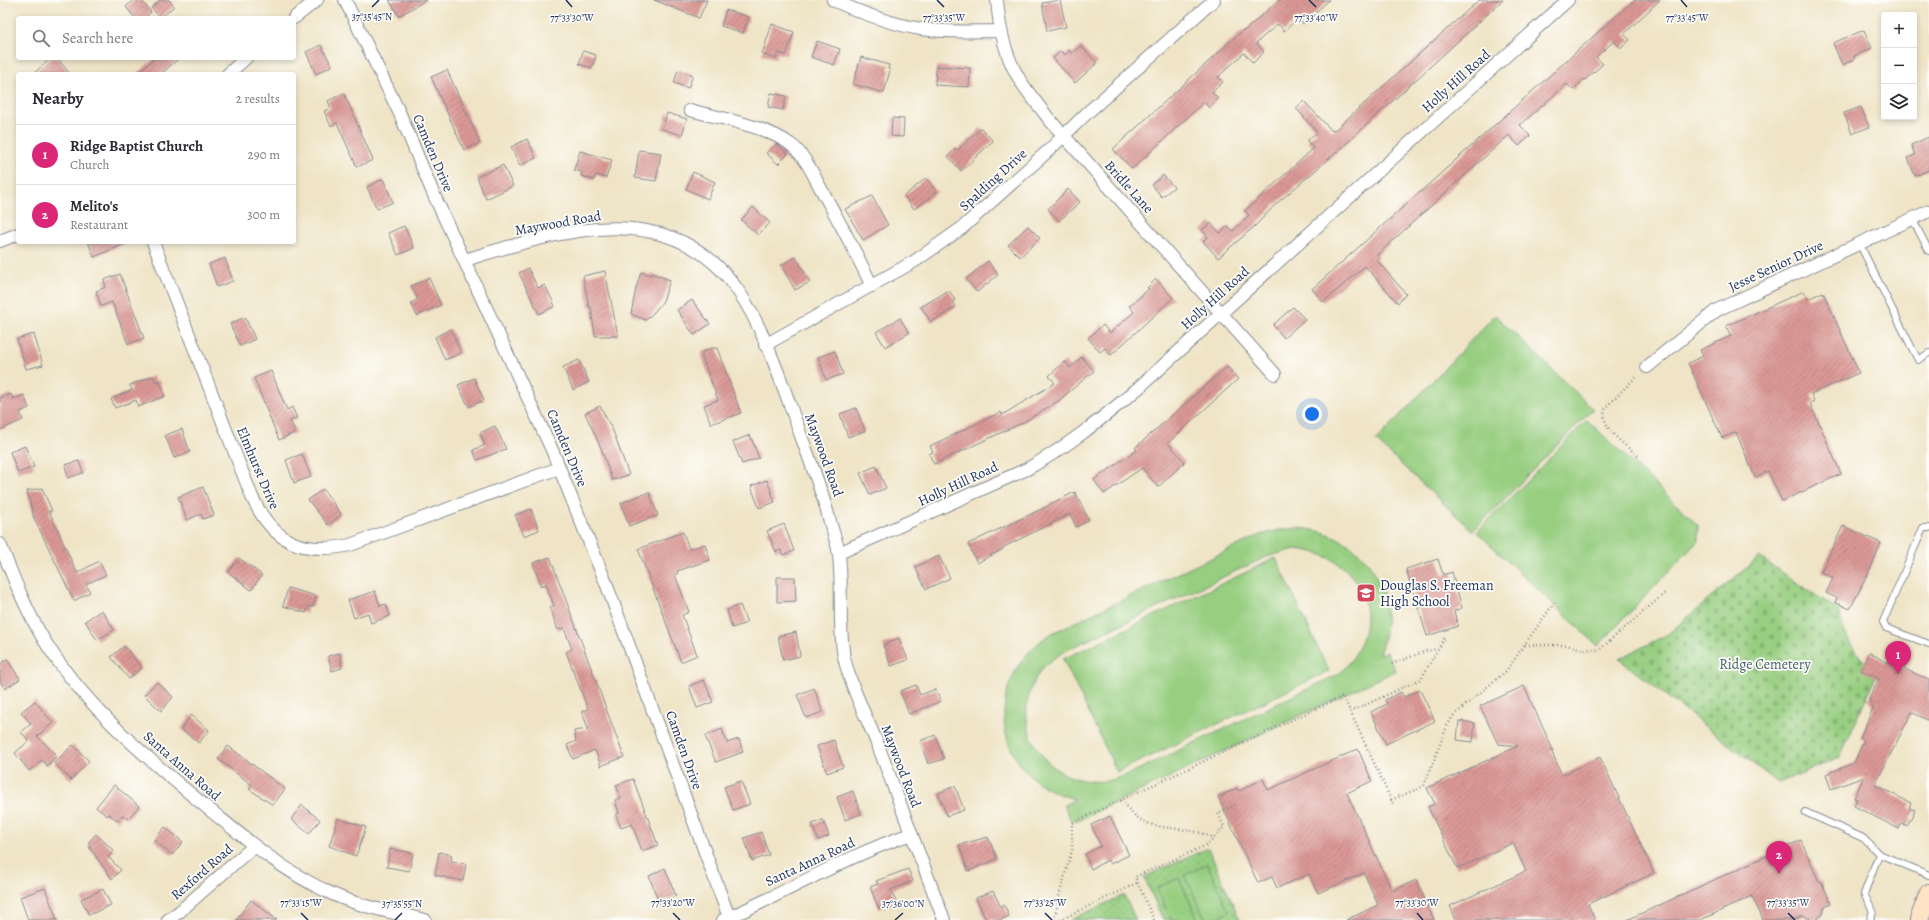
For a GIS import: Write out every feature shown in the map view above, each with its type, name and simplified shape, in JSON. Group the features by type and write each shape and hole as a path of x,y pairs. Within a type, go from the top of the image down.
{"main road":[{"path":"1919,920 1929,892"}],"street":[{"path":"296,16 317,0"},
{"name":"Camden Drive","path":"345,0 400,114 490,316 522,382 559,468 606,583 728,919"},
{"path":"833,0 865,14 896,24 922,29 949,31 1001,30"},
{"name":"Bridle Lane","path":"996,0 1006,51 1017,75 1064,135 1276,374"},
{"name":"Spalding Drive","path":"765,344 915,261 962,228 1214,0"},
{"name":"Holly Hill Road","path":"839,553 1027,469 1054,454 1091,428 1568,0"},
{"path":"230,72 244,60"},
{"path":"690,110 767,132 791,144 801,155 815,177 854,246 872,286"},
{"name":"Jesse Senior Drive","path":"1648,367 1717,310 1929,210"},
{"name":"Maywood Road","path":"465,260 511,246 577,232 622,228 645,229 662,233 686,243 719,268 736,287 748,307 783,387 826,505 839,553 840,621 844,658 852,684 944,920"},
{"path":"0,241 16,235"},
{"name":"Elmhurst Drive","path":"154,244 252,497 266,523 284,539 297,545 316,548 334,548 350,545 559,468"},
{"name":"Santa Anna Road","path":"0,544 22,600 44,640 65,670 88,698 164,773 254,846 294,875 325,891 360,905 425,920"},
{"name":"Santa Anna Road","path":"728,919 832,867 888,842 911,834"},
{"name":"Rexford Road","path":"168,920 254,846"}],"lane":[{"path":"1912,218 1929,251"},
{"path":"1859,243 1918,360 1929,353"},
{"path":"1929,528 1923,528 1883,622 1886,628 1929,644"},
{"path":"1805,812 1863,838 1878,854 1929,875"},
{"path":"1870,920 1873,911 1864,894 1878,854"}],"path":[{"path":"1638,456 1610,430 1604,419 1604,412 1606,407 1648,367"},
{"path":"1525,645 1566,645 1587,650 1599,650 1665,593"},
{"path":"1391,800 1424,786 1447,726 1454,715 1506,671 1554,603"},
{"path":"1350,712 1421,679 1445,637"},
{"path":"1392,664 1426,651 1438,649"},
{"path":"1055,920 1058,900 1072,850 1072,823 1343,696 1394,806"},
{"path":"1121,800 1136,817 1147,823 1190,830 1213,838"},
{"path":"1154,920 1135,877 1207,845 1224,827 1218,813 1237,804"},
{"path":"1060,920 1137,883"}],"green space":[{"path":"1495,315 1593,409 1473,531 1376,441"},
{"path":"1587,420 1698,525 1698,541 1598,646 1477,532"},
{"path":"1298,528 1322,532 1342,541 1359,553 1373,569 1382,588 1386,609 1385,631 1379,654 1387,652 1395,671 1072,823 1064,805 1075,799 1047,788 1026,771 1012,750 1005,726 1005,701 1013,676 1028,653 1050,634 1260,535 1280,530","holes":["1295,549 1319,554 1339,564 1353,578 1362,595 1366,615 1363,635 1355,655 1339,674 1119,778 1106,781 1074,778 1054,767 1043,756 1034,743 1029,728 1027,713 1028,697 1034,682 1043,668 1053,659 1073,647 1266,557"]},
{"name":"Ridge Cemetery","path":"1759,557 1838,610 1847,638 1856,652 1877,674 1840,757 1778,783 1619,659 1668,634"},
{"path":"1276,558 1329,671 1117,772 1063,659"},
{"path":"1208,848 1240,920 1163,920 1144,877"},
{"path":"1207,864 1229,912 1212,920 1206,920 1185,875"},
{"path":"1179,878 1198,920 1171,920 1157,888"},
{"path":"1124,895 1136,920 1070,920"}],"building":[{"path":"134,0 141,0 151,12 147,16 133,16 126,7"},
{"path":"160,0 169,0 174,6 163,16 159,16 151,8"},
{"path":"389,0 426,0 399,16"},
{"path":"654,0 707,0 699,18"},
{"path":"1060,0 1066,27 1047,31 1042,3"},
{"path":"1279,0 1329,0 1303,24 1298,18 1284,31 1278,24 1256,43 1264,52 1253,63 1244,53 1218,77 1223,82 1212,92 1218,98 1209,108 1204,102 1132,169 1113,149 1243,30 1244,31"},
{"path":"1479,0 1503,0 1337,152 1276,204 1254,227 1218,258 1203,241 1208,237 1202,230 1211,223 1220,233 1228,226 1233,231 1249,215 1245,211 1314,148 1307,141 1317,132 1296,108 1304,101 1332,131 1336,129"},
{"path":"1634,0 1660,0 1624,34 1630,40 1621,48 1614,41 1596,57 1603,64 1573,90 1567,84 1520,125 1530,136 1519,146 1509,135 1377,255 1379,257 1376,259 1406,294 1398,303 1365,266 1323,302 1312,289"},
{"path":"726,10 749,17 743,33 721,26"},
{"path":"772,24 794,32 786,55 778,53 776,59 762,54"},
{"path":"1864,30 1872,48 1854,56 1855,59 1842,65 1833,43"},
{"path":"817,41 840,49 834,65 811,57"},
{"path":"321,45 332,66 316,74 306,52"},
{"path":"1081,46 1097,63 1075,83 1053,58 1061,51 1065,55 1070,50 1071,54"},
{"path":"583,51 596,55 592,68 579,64"},
{"path":"861,57 889,65 888,69 890,70 884,93 853,84"},
{"path":"49,60 59,60 68,72 35,72"},
{"path":"153,60 177,60 163,72 138,72"},
{"path":"936,66 970,68 969,87 935,85"},
{"path":"447,70 480,143 464,150 431,77"},
{"path":"678,70 693,75 688,88 674,83"},
{"path":"344,93 373,160 357,167 337,123 331,126 324,111 331,108 328,101"},
{"path":"771,93 786,96 783,110 768,107"},
{"path":"1861,107 1869,127 1852,134 1844,113"},
{"path":"667,113 687,119 682,135 662,129"},
{"path":"892,118 904,119 903,137 891,136"},
{"path":"981,128 993,141 961,171 948,156 956,148 958,150"},
{"path":"1929,137 1929,170 1915,176 1908,158 1915,155 1911,145"},
{"path":"527,139 536,158 520,166 511,147"},
{"path":"776,144 788,154 778,164 766,153"},
{"path":"639,150 661,153 656,181 635,178"},
{"path":"580,151 612,160 606,178 596,175 594,180 581,176 582,172 574,170"},
{"path":"503,165 513,186 486,199 477,177"},
{"path":"693,172 715,182 708,199 686,189"},
{"path":"1163,175 1174,187 1162,197 1152,185"},
{"path":"926,178 937,192 914,209 904,196"},
{"path":"383,179 393,202 377,209 367,187"},
{"path":"1068,189 1080,202 1059,221 1048,209"},
{"path":"872,196 888,225 863,240 845,209"},
{"path":"753,207 770,223 758,235 741,220"},
{"path":"404,226 414,248 398,255 388,233"},
{"path":"1028,226 1040,238 1020,257 1008,245"},
{"path":"89,244 124,244 94,257"},
{"path":"796,257 810,282 795,290 781,265"},
{"path":"225,258 233,281 217,287 209,264"},
{"path":"988,261 998,275 977,292 966,279"},
{"path":"528,268 538,288 545,285 555,306 539,314 519,273"},
{"path":"605,271 618,336 595,336 591,307 589,307 583,276"},
{"path":"641,272 651,275 651,273 670,280 663,301 646,320 631,314"},
{"path":"120,274 144,338 128,344 112,302 101,306 96,291 106,287 104,280"},
{"path":"429,278 441,305 417,316 411,303 418,299 411,286"},
{"path":"1156,279 1173,298 1111,355 1105,348 1100,352 1088,338 1103,325 1110,333 1134,312 1129,306 1149,289 1147,288"},
{"path":"949,290 955,300 952,302 956,307 931,322 921,307"},
{"path":"1804,291 1808,299 1823,292 1859,373 1811,394 1814,401 1810,403 1841,474 1782,501 1768,471 1755,477 1736,432 1722,438 1688,363 1703,356 1700,350 1731,336 1726,326"},
{"path":"692,300 710,324 694,335 677,310"},
{"path":"1293,307 1305,319 1284,338 1273,325"},
{"path":"245,317 255,339 240,346 230,324"},
{"path":"900,318 909,333 885,347 876,332"},
{"path":"451,329 461,353 445,360 435,337"},
{"path":"34,334 43,365 26,369 17,339"},
{"path":"712,348 717,348 741,413 711,424 704,405 718,400 702,357 702,352"},
{"path":"835,351 843,374 826,380 818,357"},
{"path":"1082,357 1094,371 1058,401 1024,422 934,464 929,454 933,452 930,446 1001,412 1002,415 1055,383 1049,376 1065,361 1070,368"},
{"path":"579,360 589,382 573,390 563,367"},
{"path":"1227,367 1238,379 1168,443 1185,462 1158,487 1142,468 1104,494 1094,480 1137,450 1135,448"},
{"path":"271,371 287,410 292,407 297,418 290,421 296,432 279,440 254,378"},
{"path":"153,376 156,382 159,380 165,396 138,407 136,400 115,408 111,399 132,390 130,385"},
{"path":"474,378 484,400 469,407 458,385"},
{"path":"11,394 13,399 24,395 29,408 20,412 23,420 0,430 0,398"},
{"path":"600,406 613,431 629,475 612,480 601,448 585,413"},
{"path":"856,408 865,431 848,437 840,414"},
{"path":"495,426 506,449 477,460 473,450 485,445 480,433"},
{"path":"182,429 190,452 174,458 165,435"},
{"path":"750,435 759,458 742,464 733,442"},
{"path":"25,446 34,467 18,473 10,452"},
{"path":"302,454 311,477 294,483 286,460"},
{"path":"79,461 83,473 68,478 65,465"},
{"path":"876,466 886,488 870,495 860,473"},
{"path":"767,480 775,502 759,508 751,486"},
{"path":"203,487 214,515 203,519 201,514 187,520 178,497"},
{"path":"42,488 52,511 49,511 77,573 99,561 106,575 86,584 90,592 74,601 34,518 27,491"},
{"path":"323,489 341,514 328,525 308,500"},
{"path":"649,492 658,515 629,526 621,503"},
{"path":"1075,492 1089,520 1076,527 1070,514 1002,548 1003,549 977,563 968,544"},
{"path":"531,509 539,530 524,536 515,515"},
{"path":"784,524 794,551 783,555 781,550 776,552 767,531"},
{"path":"1843,526 1881,543 1869,572 1850,609 1835,602 1837,598 1826,593 1833,578 1821,572"},
{"path":"683,532 689,549 705,544 710,560 677,571 678,574 675,575 689,612 682,615 697,655 681,662 638,549"},
{"path":"939,556 950,578 926,589 915,567"},
{"path":"550,557 624,757 601,766 595,750 573,759 567,745 576,741 574,731 588,729 582,711 588,709 566,652 572,649 564,628 558,630 550,608 554,606 546,584 541,586 533,563"},
{"path":"239,558 262,575 251,590 228,572"},
{"path":"1438,559 1443,575 1452,572 1462,608 1454,611 1458,626 1427,636 1406,569"},
{"path":"777,577 795,577 796,601 777,602"},
{"path":"288,588 316,596 313,607 308,606 306,613 283,606"},
{"path":"375,591 380,606 386,604 390,616 371,623 368,613 354,618 348,600"},
{"path":"740,605 747,623 732,628 727,610"},
{"path":"102,610 114,630 97,640 85,621"},
{"path":"796,632 800,656 783,660 778,636"},
{"path":"899,638 908,660 891,666 883,645"},
{"path":"124,646 142,668 129,679 111,657"},
{"path":"1869,652 1887,663 1888,661 1929,680 1929,721 1912,712 1875,785 1911,803 1909,808 1915,810 1907,826 1902,823 1899,829 1854,806 1857,799 1854,798 1864,777 1831,789 1826,774 1854,763 1864,740 1860,738 1873,708 1869,699 1879,679 1861,670"},
{"path":"340,653 342,668 332,671 328,656"},
{"path":"7,659 20,679 5,689 0,681 0,664"},
{"path":"704,680 713,702 697,708 689,686"},
{"path":"157,682 173,697 161,711 144,695"},
{"path":"916,685 920,695 936,689 941,701 909,714 900,691"},
{"path":"1524,686 1553,750 1551,750 1562,775 1600,757 1654,873 1588,904 1595,920 1456,920 1450,906 1526,871 1513,843 1457,868 1428,807 1435,804 1427,788 1518,746 1498,744 1480,706"},
{"path":"814,688 823,712 806,718 797,695"},
{"path":"1420,690 1435,721 1386,744 1371,712 1387,704 1385,700 1401,692 1404,697"},
{"path":"35,701 53,723 37,736 57,756 47,766 42,760 29,771 15,753 29,741 21,732 31,724 21,712"},
{"path":"191,715 209,730 199,743 181,729"},
{"path":"1459,721 1475,723 1473,742 1457,740"},
{"path":"722,729 727,743 739,739 743,752 716,762 705,736"},
{"path":"935,735 944,759 928,764 920,741"},
{"path":"834,740 843,767 827,773 817,746"},
{"path":"73,745 89,761 71,780 54,763"},
{"path":"228,746 285,789 273,805 249,789 252,785 218,759"},
{"path":"1358,749 1372,781 1347,793 1392,891 1416,880 1434,920 1346,920 1378,905 1364,873 1318,893 1309,874 1277,888 1272,877 1258,883 1218,797 1237,788 1239,791 1263,779 1268,790"},
{"path":"633,779 658,845 642,851 632,824 621,828 616,815 619,813 615,800 621,798 616,785"},
{"path":"741,781 750,804 733,810 724,787"},
{"path":"114,785 139,806 128,819 122,815 118,821 109,814 107,816 96,807"},
{"path":"955,786 964,810 947,816 938,793"},
{"path":"853,791 861,814 845,820 837,797"},
{"path":"302,805 320,820 309,834 291,819"},
{"path":"1110,816 1129,855 1110,864 1108,860 1091,869 1085,854 1101,846 1091,825"},
{"path":"338,818 366,827 356,856 329,846"},
{"path":"823,820 829,836 818,840 812,824"},
{"path":"165,827 183,842 172,855 154,840"},
{"path":"761,832 769,855 752,861 744,838"},
{"path":"96,834 114,851 108,857 121,870 112,879 89,847 91,846 88,843"},
{"path":"988,837 997,859 968,871 959,845"},
{"path":"1801,840 1819,882 1821,881 1831,903 1825,906 1823,914 1818,918 1811,919 1803,916 1793,920 1763,920 1752,896 1701,920 1627,920"},
{"path":"390,849 413,853 409,871 387,867"},
{"path":"439,852 452,855 451,861 466,864 463,881 435,875"},
{"path":"665,868 676,896 659,903 649,876"},
{"path":"908,869 913,881 891,890 896,902 879,909 870,887 878,884 876,881"},
{"path":"45,888 57,920 28,920 20,897"},
{"path":"103,889 111,905 89,915 81,899"},
{"path":"993,891 1001,907 1004,905 1009,916 1000,920 986,920 976,898"},
{"path":"251,900 263,909 277,920 236,920"}],"place":[{"name":"Douglas S. Freeman High School","path":"1366,593"},
{"name":"Ridge Baptist Church","path":"1898,674"},
{"name":"Melito's","path":"1779,874"}]}
